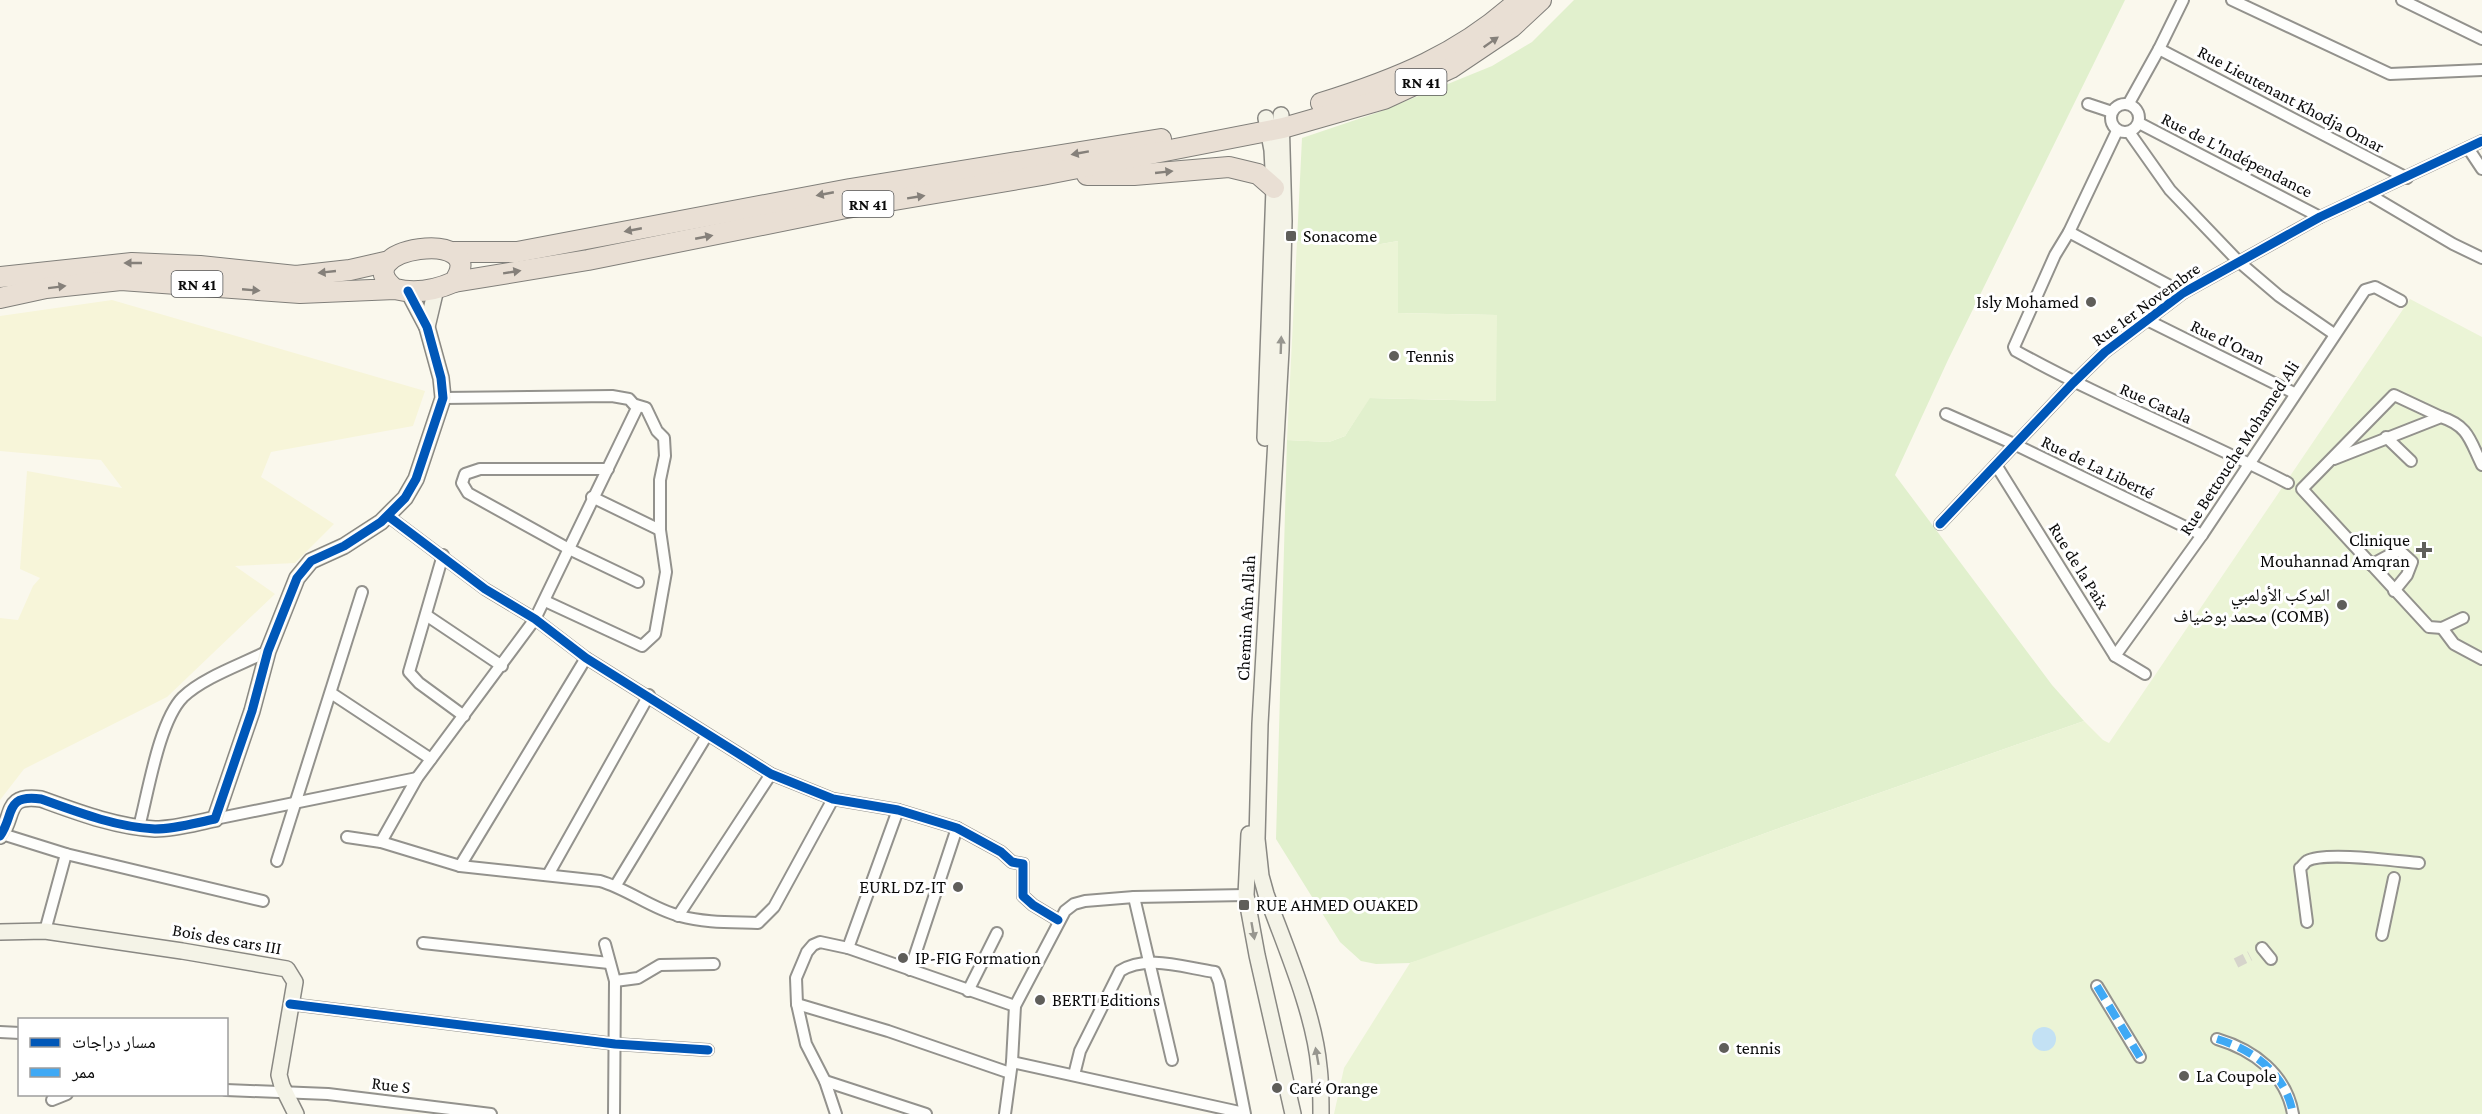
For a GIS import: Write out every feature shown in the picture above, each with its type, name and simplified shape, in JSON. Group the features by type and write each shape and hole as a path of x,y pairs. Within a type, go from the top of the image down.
{"highway":[{"name":"RN 41","path":"454,252 491,254 517,252 850,189 1160,139 1275,123 1383,83 1429,63 1470,39 1519,0"},
{"name":"RN 41","path":"445,285 588,260 841,209 1042,175 1383,99 1450,68 1512,27 1541,0"},
{"path":"1042,175 1125,175 1229,166 1258,174 1274,188"},
{"path":"423,249 454,252 461,264 445,285 401,290 385,279 383,273 385,262 389,258 423,249"},
{"name":"RN 41","path":"0,277 132,263 200,266 296,276 350,270 385,262"},
{"name":"RN 41","path":"0,298 46,288 121,279 300,293 401,290"}],"main road":[{"name":"Chemin Aîn Allah","path":"1275,123 1246,895 1257,955 1293,1114"},
{"name":"Chemin Aîn Allah","path":"1275,123 1281,350 1260,724 1257,839 1261,876 1266,894 1311,1027 1319,1067 1321,1114"},
{"path":"427,327 445,285"},
{"path":"1,835 12,807 21,799 28,798 41,799 123,825 139,827 166,828 215,819 252,711 268,651 289,592 303,568 324,553 344,546 388,516 405,498 416,479 443,398 441,378 427,327 401,290"},
{"path":"1246,895 1266,894"},
{"path":"0,932 45,931"},
{"name":"Bois des cars III","path":"45,931 289,970 294,978 294,994 290,1004 279,1075 296,1114"}],"street":[{"path":"2129,103 2136,109 2139,123 2129,132 2117,131 2112,126 2112,112 2120,105 2129,103 2159,49 2182,0"},
{"path":"2232,0 2390,74 2482,70"},
{"path":"2402,0 2482,39"},
{"name":"Rue Lieutenant Khodja Omar","path":"2159,49 2407,178"},
{"path":"2088,104 2112,112"},
{"name":"Rue de L'Indépendance","path":"2139,123 2320,217"},
{"path":"2117,131 2069,231 2183,292"},
{"path":"2129,132 2170,190 2238,261 2279,296 2334,334"},
{"name":"Rue 1er Novembre","path":"1940,524 2014,444 2105,352 2183,292 2320,217 2482,141"},
{"path":"2468,148 2482,169"},
{"path":"2370,195 2453,244 2482,258"},
{"name":"Rue Catala","path":"2069,231 2055,255 2014,347 2016,351 2073,383 2250,463 2288,483"},
{"name":"Rue Bettouche Mohamed Ali","path":"2115,656 2202,535 2364,290 2370,287 2401,301"},
{"name":"Rue d'Oran","path":"2148,320 2294,393"},
{"path":"2463,618 2442,628 2429,627 2302,489 2394,395 2456,422 2465,431 2482,465"},
{"path":"443,398 612,396 629,399 648,411 657,431 664,438 665,456 660,480 660,530 666,572 659,618 654,634 644,645 545,601"},
{"path":"381,842 417,778 536,619 592,497 634,417 636,405"},
{"name":"Rue de La Liberté","path":"1946,414 2014,444 2202,535"},
{"path":"2328,462 2441,417"},
{"path":"2386,437 2411,460"},
{"name":"Rue de la Paix","path":"1996,465 2115,656 2145,674"},
{"path":"608,469 480,469 468,472 462,478 463,487 468,493 569,549 638,582"},
{"path":"592,497 660,530"},
{"path":"388,516 443,555 485,589 536,619 586,658 771,774 833,799 898,810 957,828 1001,852 1012,862 1023,864 1023,896 1058,920"},
{"path":"2370,564 2400,550 2412,562 2408,575 2394,591"},
{"path":"443,555 410,664 410,674 464,716"},
{"path":"277,861 362,592"},
{"path":"426,615 502,666"},
{"path":"2442,628 2454,644 2482,659"},
{"path":"139,827 159,746 176,706 184,696 202,684 268,651"},
{"path":"460,866 586,658"},
{"path":"331,693 431,759"},
{"path":"548,875 649,696"},
{"path":"616,885 707,735"},
{"path":"678,916 771,774"},
{"path":"215,819 417,778"},
{"path":"347,837 381,842 460,866 576,877 616,885 678,916 705,921 759,923 774,907 833,799"},
{"path":"848,948 898,810"},
{"path":"910,970 957,828"},
{"path":"1,835 66,854 263,901"},
{"path":"45,931 66,854"},
{"path":"2307,922 2300,868 2306,862 2320,858 2419,863"},
{"path":"2382,935 2394,878"},
{"path":"1005,1114 1015,1006 1058,920 1065,911 1080,902 1134,897 1246,895"},
{"path":"1134,897 1172,1060"},
{"path":"968,991 997,933"},
{"path":"836,1114 825,1081 806,1044 797,1004 796,978 807,952 813,945 820,942 848,948 1015,1006"},
{"path":"423,943 609,963"},
{"path":"605,944 615,981 614,1114"},
{"path":"2262,948 2271,959"},
{"path":"797,1004 1011,1067 1074,1075 1244,1114 1219,982 1215,972 1148,962 1130,965 1120,971 1080,1051 1074,1075"},
{"path":"615,981 639,978 660,964 714,964"},
{"path":"2097,986 2140,1057"},
{"path":"290,1004 615,1044 708,1050"},
{"path":"0,1032 18,1033"},
{"path":"2217,1039 2234,1044 2263,1062 2285,1088 2293,1114"},
{"path":"825,1081 926,1114"},
{"name":"Rue S","path":"228,1090 328,1094 491,1114"},
{"path":"52,1100 64,1096"}],"shaded area":[{"path":"112,300 425,391 413,426 271,452 261,477 334,524 295,563 235,566 275,594 167,697 24,769 0,800 0,618 18,620 33,586 40,578 20,569 27,471 122,488 101,460 0,451 0,316"}],"green space":[{"path":"1574,0 2125,0 1948,360 1895,475 2052,685 2084,721 1774,830 1430,957 1410,963 1376,964 1361,961 1340,942 1276,839 1287,440 1329,442 1345,436 1369,398 1495,401 1496,315 1398,313 1398,241 1381,244 1297,241 1302,138 1379,112 1492,66 1532,42"},
{"name":"Tennis","path":"1297,241 1381,244 1398,241 1398,313 1497,315 1496,401 1370,398 1345,436 1329,442 1287,440"},
{"name":"المركب الأولمبي محمد بوضياف (COMB)","path":"2410,299 2482,337 2482,1114 1334,1114 1344,1068 1410,963 1774,830 2084,721 2109,743"}],"water":[{"path":"2044,1027 2053,1030 2056,1039 2053,1048 2044,1051 2035,1048 2032,1039 2035,1030"}],"tunnel":[{"path":"2236,963 2250,956"}],"marked path":[{"path":"2097,986 2140,1057"},
{"path":"2217,1039 2244,1050 2266,1066 2283,1087 2293,1114"}],"cycle path":[{"path":"1940,524 2105,352 2183,293 2320,217 2482,141"},
{"path":"0,836 12,808 21,800 29,798 41,799 97,818 140,828 170,828 215,819 252,711 268,651 297,578 311,561 344,546 381,522 405,498 416,479 443,398 441,378 427,327 408,291"},
{"path":"388,516 485,589 535,619 586,658 771,774 833,799 898,810 957,828 1001,852 1012,862 1023,864 1023,896 1058,920"},
{"path":"290,1004 615,1044 708,1050"}],"place":[{"name":"Sonacome","path":"1291,236"},
{"name":"Isly Mohamed","path":"2091,302"},
{"name":"Tennis","path":"1394,356"},
{"name":"Clinique Mouhannad Amqran","path":"2424,550"},
{"name":"المركب الأولمبي محمد بوضياف (COMB)","path":"2342,605"},
{"name":"EURL DZ-IT","path":"958,887"},
{"name":"RUE AHMED OUAKED","path":"1244,905"},
{"name":"IP-FIG Formation","path":"903,958"},
{"name":"BERTI Editions","path":"1040,1000"},
{"name":"tennis","path":"1724,1048"},
{"name":"La Coupole","path":"2184,1076"},
{"name":"Caré Orange","path":"1277,1088"}]}
